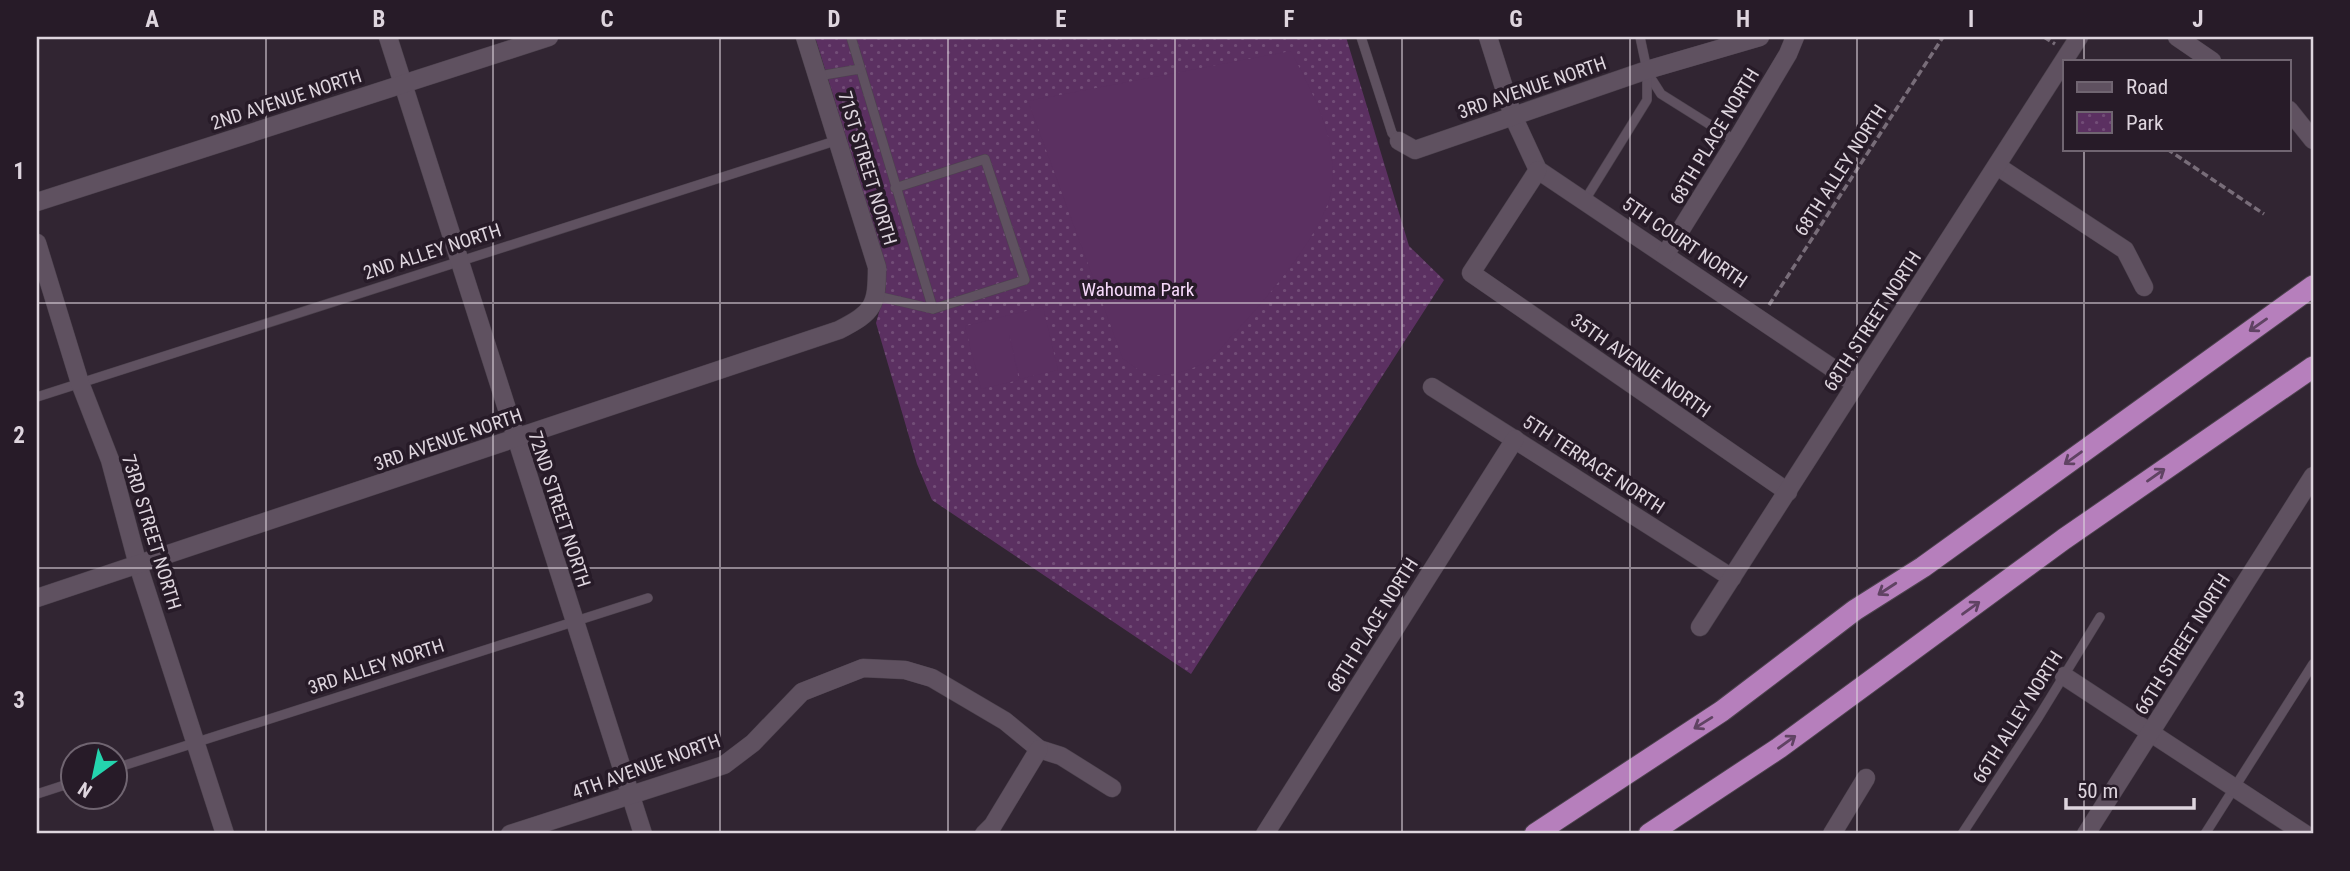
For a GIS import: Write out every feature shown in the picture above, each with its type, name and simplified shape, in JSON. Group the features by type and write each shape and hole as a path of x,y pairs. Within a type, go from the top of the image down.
{"highway":[{"path":"1535,834 1722,711 1855,610 1923,567 2313,286"},
{"path":"1649,834 1779,748 2064,538 2313,367"}],"street":[{"name":"72ND STREET NORTH","path":"387,37 643,834"},
{"name":"2ND AVENUE NORTH","path":"37,202 549,37"},
{"name":"71ST STREET NORTH","path":"804,37 877,267 877,296"},
{"path":"1488,37 1513,116 1538,170"},
{"name":"3RD AVENUE NORTH","path":"1399,141 1415,150 1647,70 1760,37"},
{"name":"68TH PLACE NORTH","path":"1665,255 1788,54 1795,37"},
{"name":"68TH STREET NORTH","path":"2064,60 2079,37"},
{"path":"2177,37 2211,60"},
{"name":"68TH STREET NORTH","path":"1700,627 2063,62"},
{"path":"2290,111 2313,140"},
{"path":"1997,166 2125,250 2144,287"},
{"name":"5TH COURT NORTH","path":"1538,170 1856,384"},
{"name":"35TH AVENUE NORTH","path":"1538,170 1471,273 1788,492"},
{"name":"73RD STREET NORTH","path":"37,243 80,383 110,460 138,565 225,834"},
{"name":"3RD AVENUE NORTH","path":"37,598 839,330 864,317 877,296"},
{"name":"5TH TERRACE NORTH","path":"1432,387 1732,578"},
{"name":"68TH PLACE NORTH","path":"1265,834 1515,439"},
{"name":"66TH STREET NORTH","path":"2086,834 2313,476"},
{"name":"4TH AVENUE NORTH","path":"510,834 724,765 753,743 802,692 863,668 905,670 932,678 1005,721 1039,749 1061,756 1112,788"},
{"path":"2064,676 2305,834"},
{"path":"984,834 993,825 1039,749"},
{"path":"1832,834 1866,778"}],"lane":[{"path":"851,37 933,309"},
{"path":"1361,37 1392,133 1399,141"},
{"path":"1585,200 1647,100 1647,70 1640,37"},
{"path":"818,76 860,69"},
{"path":"1647,70 1661,94 1736,141"},
{"name":"2ND ALLEY NORTH","path":"37,397 838,140"},
{"path":"877,296 933,309 1025,281 985,159 895,188"},
{"name":"3RD ALLEY NORTH","path":"130,764 648,598"},
{"name":"66TH ALLEY NORTH","path":"1962,834 2100,617"},
{"path":"2206,834 2313,664"},
{"path":"37,794 60,787"}],"path":[{"name":"68TH ALLEY NORTH","path":"1761,318 1943,37"},
{"path":"2168,150 2264,214"}],"green space":[{"name":"Wahouma Park","path":"815,37 1346,37 1409,246 1444,280 1191,674 932,500 917,464 876,323 886,287 886,266"},
{"path":"1291,51 1322,116 1331,150 1332,186 1319,224 1291,267 1213,356 1180,372 1165,375 1144,373 1123,359 1028,101"},
{"path":"1043,307 1058,370 1020,379 1009,334 1019,380 981,389 965,326"}]}
